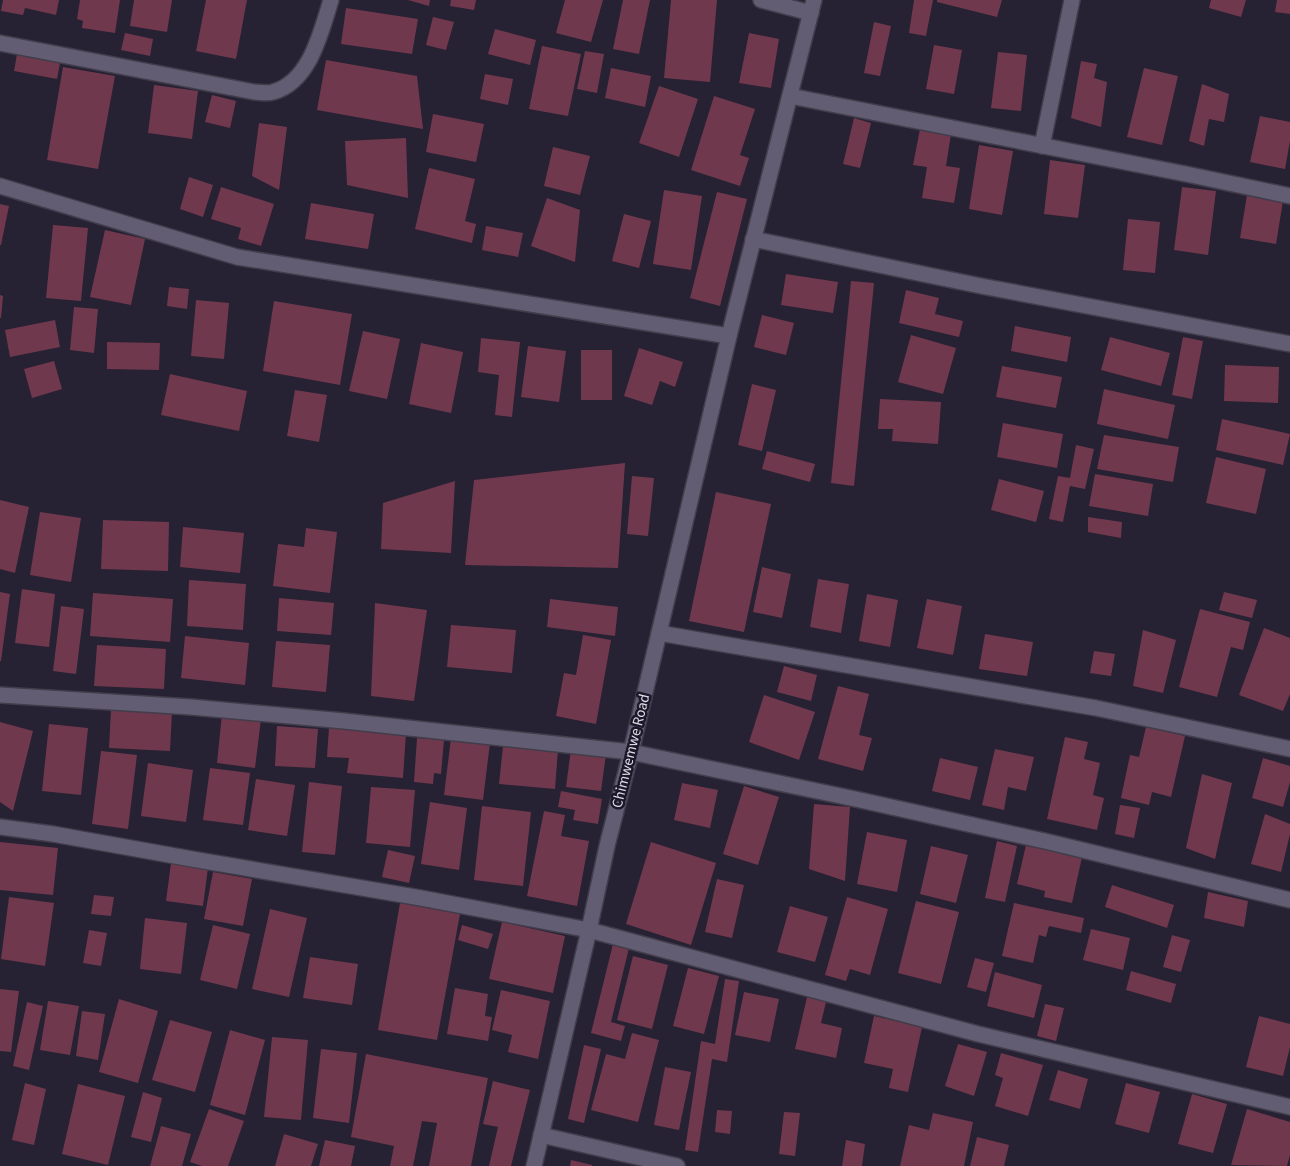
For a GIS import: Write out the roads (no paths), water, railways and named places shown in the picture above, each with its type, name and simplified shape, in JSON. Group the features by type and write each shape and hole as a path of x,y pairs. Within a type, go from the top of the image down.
{"street":[{"path":"0,43 254,92 271,93 286,87 299,76 318,38 331,0"},
{"path":"761,0 812,7"},
{"path":"1042,146 1072,0"},
{"name":"Chimwemwe Road","path":"534,1166 589,930 606,846 631,752 729,336 812,7"},
{"path":"790,96 1290,196"},
{"path":"0,186 237,257 729,336"},
{"path":"754,239 981,286 1290,344"},
{"path":"659,633 1096,708 1290,749"},
{"path":"0,695 191,707 354,722 631,752 1049,842 1290,900"},
{"path":"0,827 53,834 421,898 589,930 978,1034 1290,1107"},
{"path":"541,1136 676,1166"}]}
